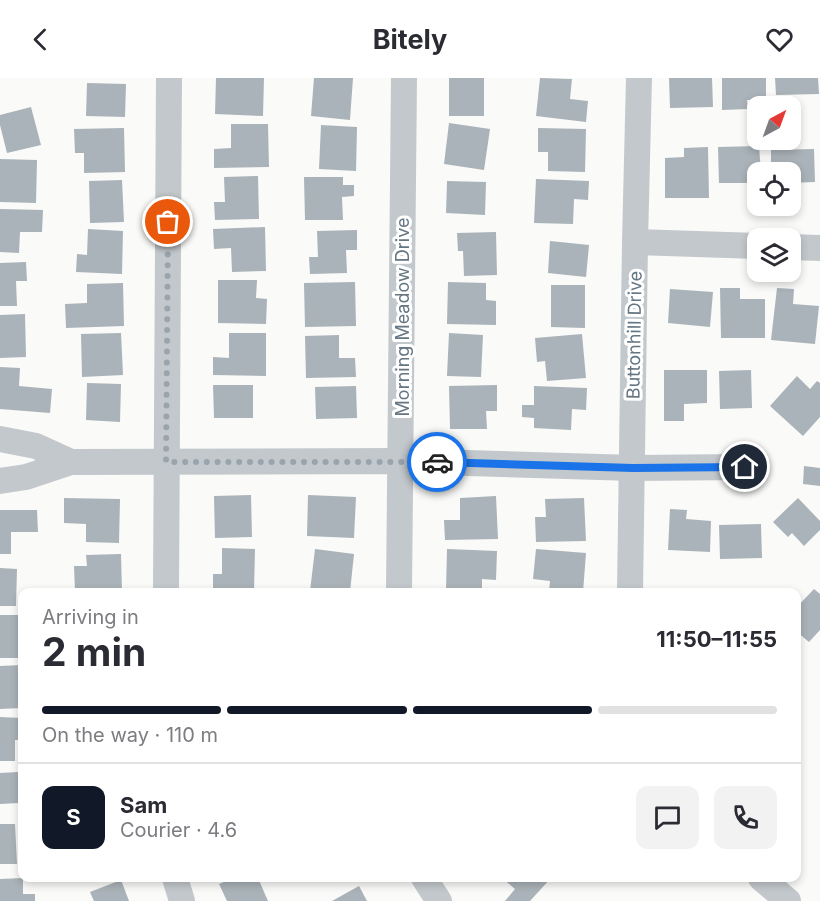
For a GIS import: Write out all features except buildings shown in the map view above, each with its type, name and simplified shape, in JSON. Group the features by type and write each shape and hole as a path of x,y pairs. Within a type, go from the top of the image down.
{"street":[{"path":"166,588 169,78"},
{"name":"Morning Meadow Drive","path":"399,588 404,78"},
{"name":"Buttonhill Drive","path":"630,588 639,78"},
{"path":"635,242 747,246"},
{"path":"801,247 820,248"},
{"path":"0,439 36,446 71,462"},
{"path":"0,481 26,477 71,462 401,461 633,468 745,467"},
{"path":"176,882 182,901"},
{"path":"426,882 439,901"},
{"path":"766,882 788,901"}],"way so far":[{"path":"168,222 166,462 437,462"}],"route":[{"path":"437,462 633,468 745,467"}]}
